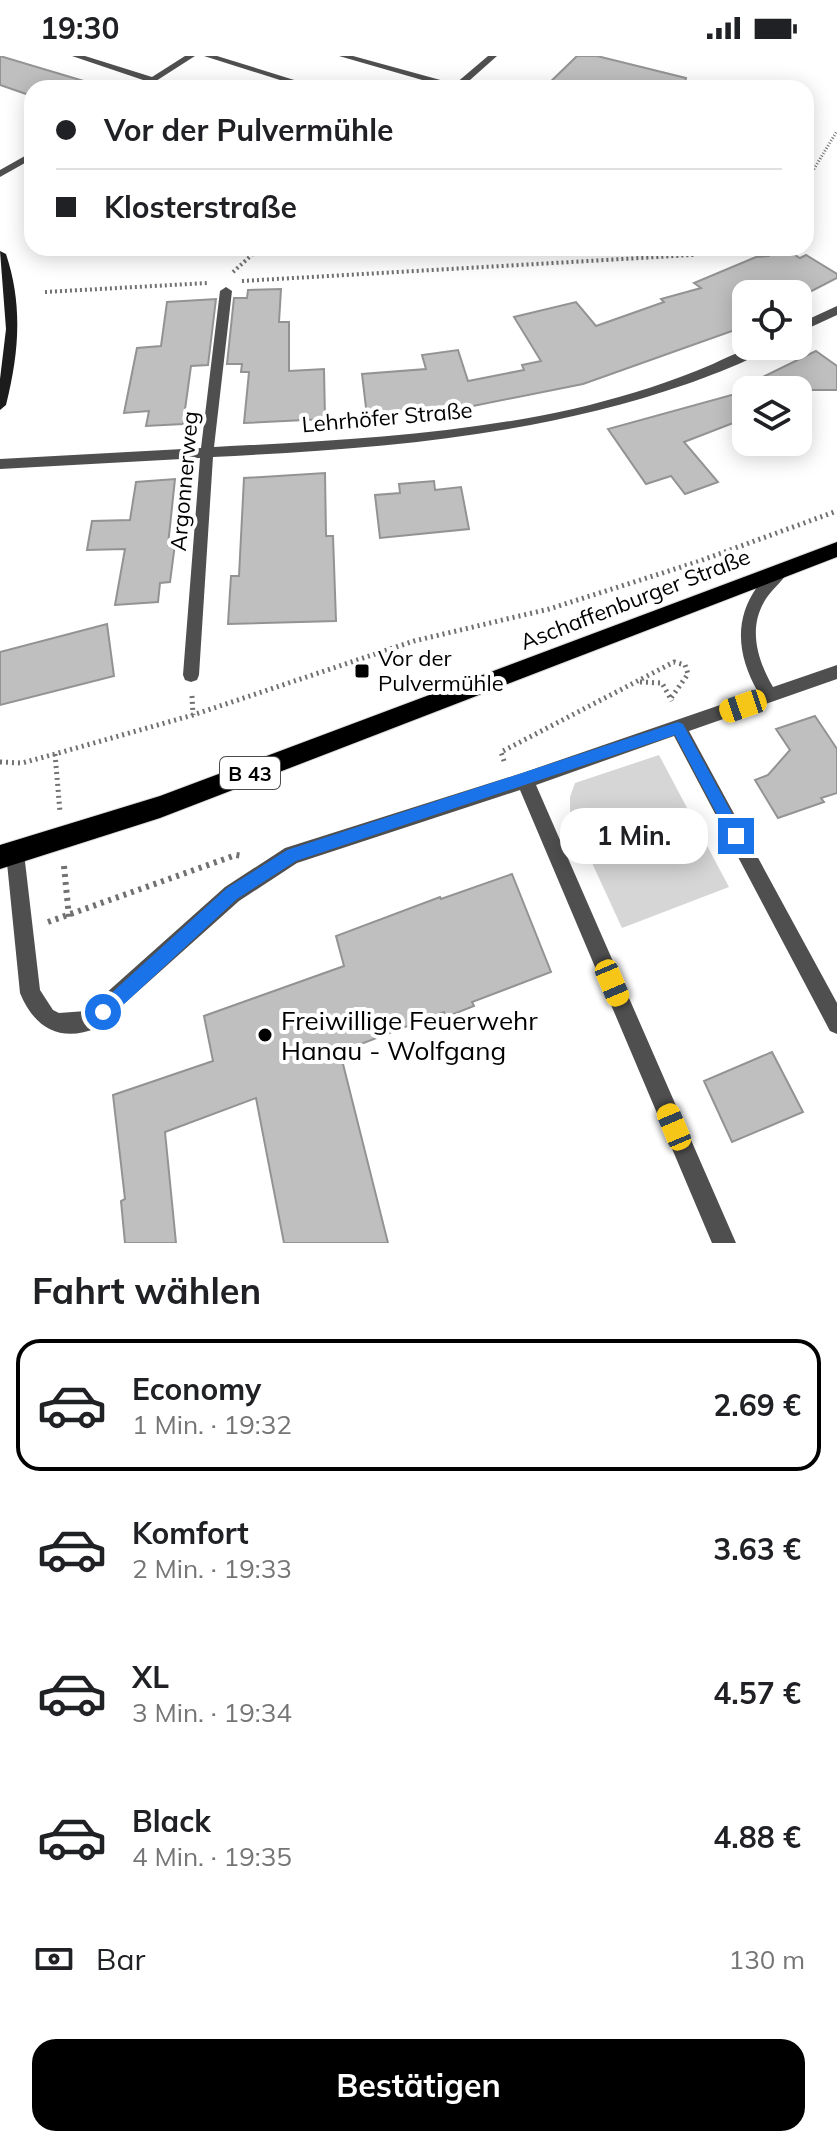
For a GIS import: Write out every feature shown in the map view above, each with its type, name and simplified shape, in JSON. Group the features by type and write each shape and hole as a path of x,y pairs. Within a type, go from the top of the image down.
{"main road":[{"name":"Aschaffenburger Straße","path":"7,855 174,802 837,549"}],"street":[{"path":"76,56 153,80 191,56"},
{"path":"208,56 288,80"},
{"path":"343,56 428,80"},
{"path":"465,80 493,56"},
{"path":"0,174 24,160"},
{"path":"0,254 12,297 13,350 0,405"},
{"name":"Argonnerweg","path":"191,675 207,452 226,286"},
{"path":"812,322 837,310"},
{"name":"Lehrhöfer Straße","path":"0,464 383,443 550,418 660,388 732,359"},
{"path":"770,697 747,654 747,636 763,587 780,572"},
{"path":"7,855 30,993 46,1017 57,1023 90,1021 232,894 287,858 837,672"},
{"path":"678,728 837,1024"},
{"path":"525,780 724,1243"}],"path":[{"path":"814,169 837,131"},
{"path":"226,286 253,256"},
{"path":"241,281 675,256"},
{"path":"45,292 211,283"},
{"path":"0,762 22,763 55,754 193,715 414,641 549,609 667,572 837,511"},
{"path":"501,752 674,662 685,665 688,674 669,695 662,683 637,682"},
{"path":"192,696 193,715"},
{"path":"69,917 236,855 287,858"}],"shaded area":[{"path":"659,755 729,887 622,928 570,815 570,797 575,783"}],"building":[{"path":"0,56 80,80 24,80 24,93 0,85"},
{"path":"577,56 597,56 686,78 686,80 552,80"},
{"path":"769,256 808,256 837,274 837,278 812,291 812,280 732,280 732,331 583,384 468,407 367,416 362,374 426,369 422,355 458,350 468,381 524,370 522,365 541,361 514,317 576,302 596,326 664,302 661,299 701,288 694,283 756,257"},
{"path":"281,289 279,322 289,322 289,371 324,369 325,419 244,423 249,372 241,372 242,364 227,364 234,298 247,298 248,290"},
{"path":"216,299 208,365 191,366 183,424 146,426 149,411 124,413 137,348 161,346 167,302"},
{"path":"816,351 837,366 837,390 812,390 812,376 765,376 798,360 812,360 812,353"},
{"path":"732,395 732,423 684,442 718,482 685,494 671,476 646,484 608,429"},
{"path":"325,473 326,536 333,536 336,621 228,624 231,576 239,576 244,478"},
{"path":"175,479 168,545 175,544 170,582 160,583 158,602 115,605 125,549 87,550 92,521 130,520 136,482"},
{"path":"434,481 435,490 461,487 469,529 380,538 375,495 400,493 399,484"},
{"path":"107,624 114,676 0,705 0,652"},
{"path":"815,716 837,749 837,793 821,798 824,802 778,818 755,780 768,775 790,750 776,729"},
{"path":"512,874 551,972 472,1002 474,1006 446,1017 444,1012 340,1052 388,1243 284,1243 256,1098 165,1132 176,1243 125,1243 121,1201 125,1199 113,1095 213,1061 204,1016 344,966 336,936"},
{"path":"772,1052 803,1112 732,1142 704,1081"}],"place":[{"name":"Vor der Pulvermühle","path":"362,671"},
{"name":"Freiwillige Feuerwehr Hanau - Wolfgang","path":"265,1035"}],"route":[{"path":"103,1012 232,894 292,855 678,728 736,836"}]}
